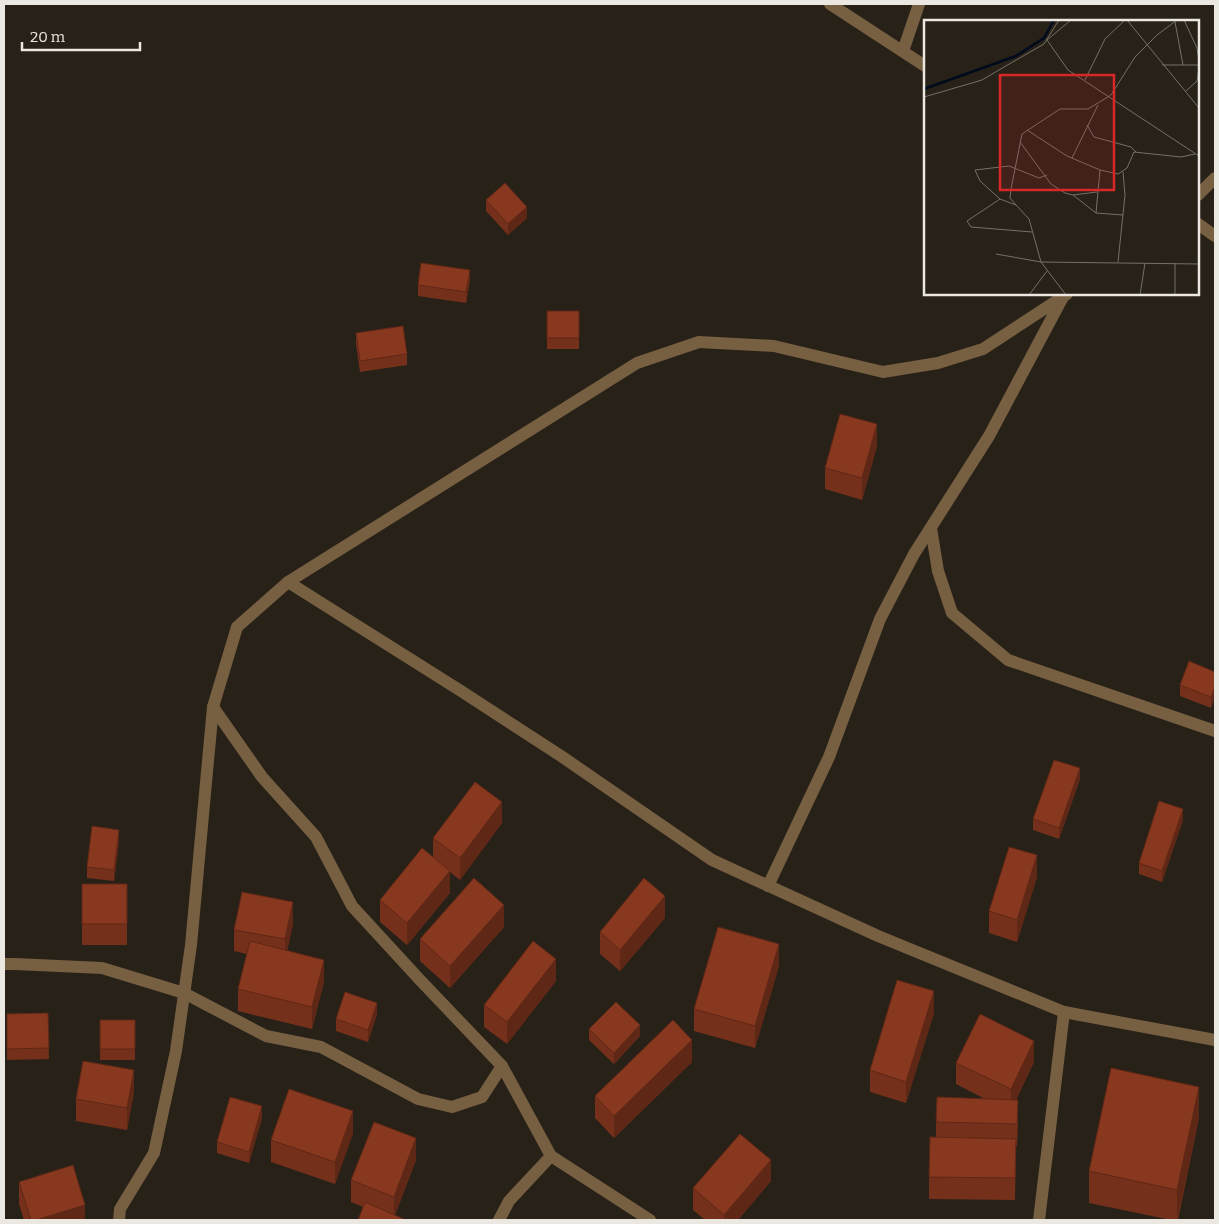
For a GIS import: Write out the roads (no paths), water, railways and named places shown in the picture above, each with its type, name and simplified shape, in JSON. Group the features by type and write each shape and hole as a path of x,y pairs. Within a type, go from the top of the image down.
{"street":[{"path":"830,4 924,65"},
{"path":"903,51 918,4"},
{"path":"1199,194 1213,182"},
{"path":"1199,225 1215,236"},
{"path":"768,886 829,757 880,619 914,554 989,436 1066,295"},
{"path":"119,1220 120,1209 154,1153 176,1051 191,946 213,707 237,627 288,582 637,363 699,342 774,346 883,372 938,363 983,349 1066,295"},
{"path":"931,528 938,571 952,614 1008,660 1215,731"},
{"path":"288,582 562,756 712,860 878,936 1064,1012 1215,1040"},
{"path":"213,707 262,776 316,837 352,906 502,1066 551,1156 650,1220"},
{"path":"4,964 102,968 184,993 266,1036 321,1048 418,1099 452,1107 482,1098 502,1066"},
{"path":"1039,1220 1064,1012"},
{"path":"499,1220 509,1201 551,1156"}]}
